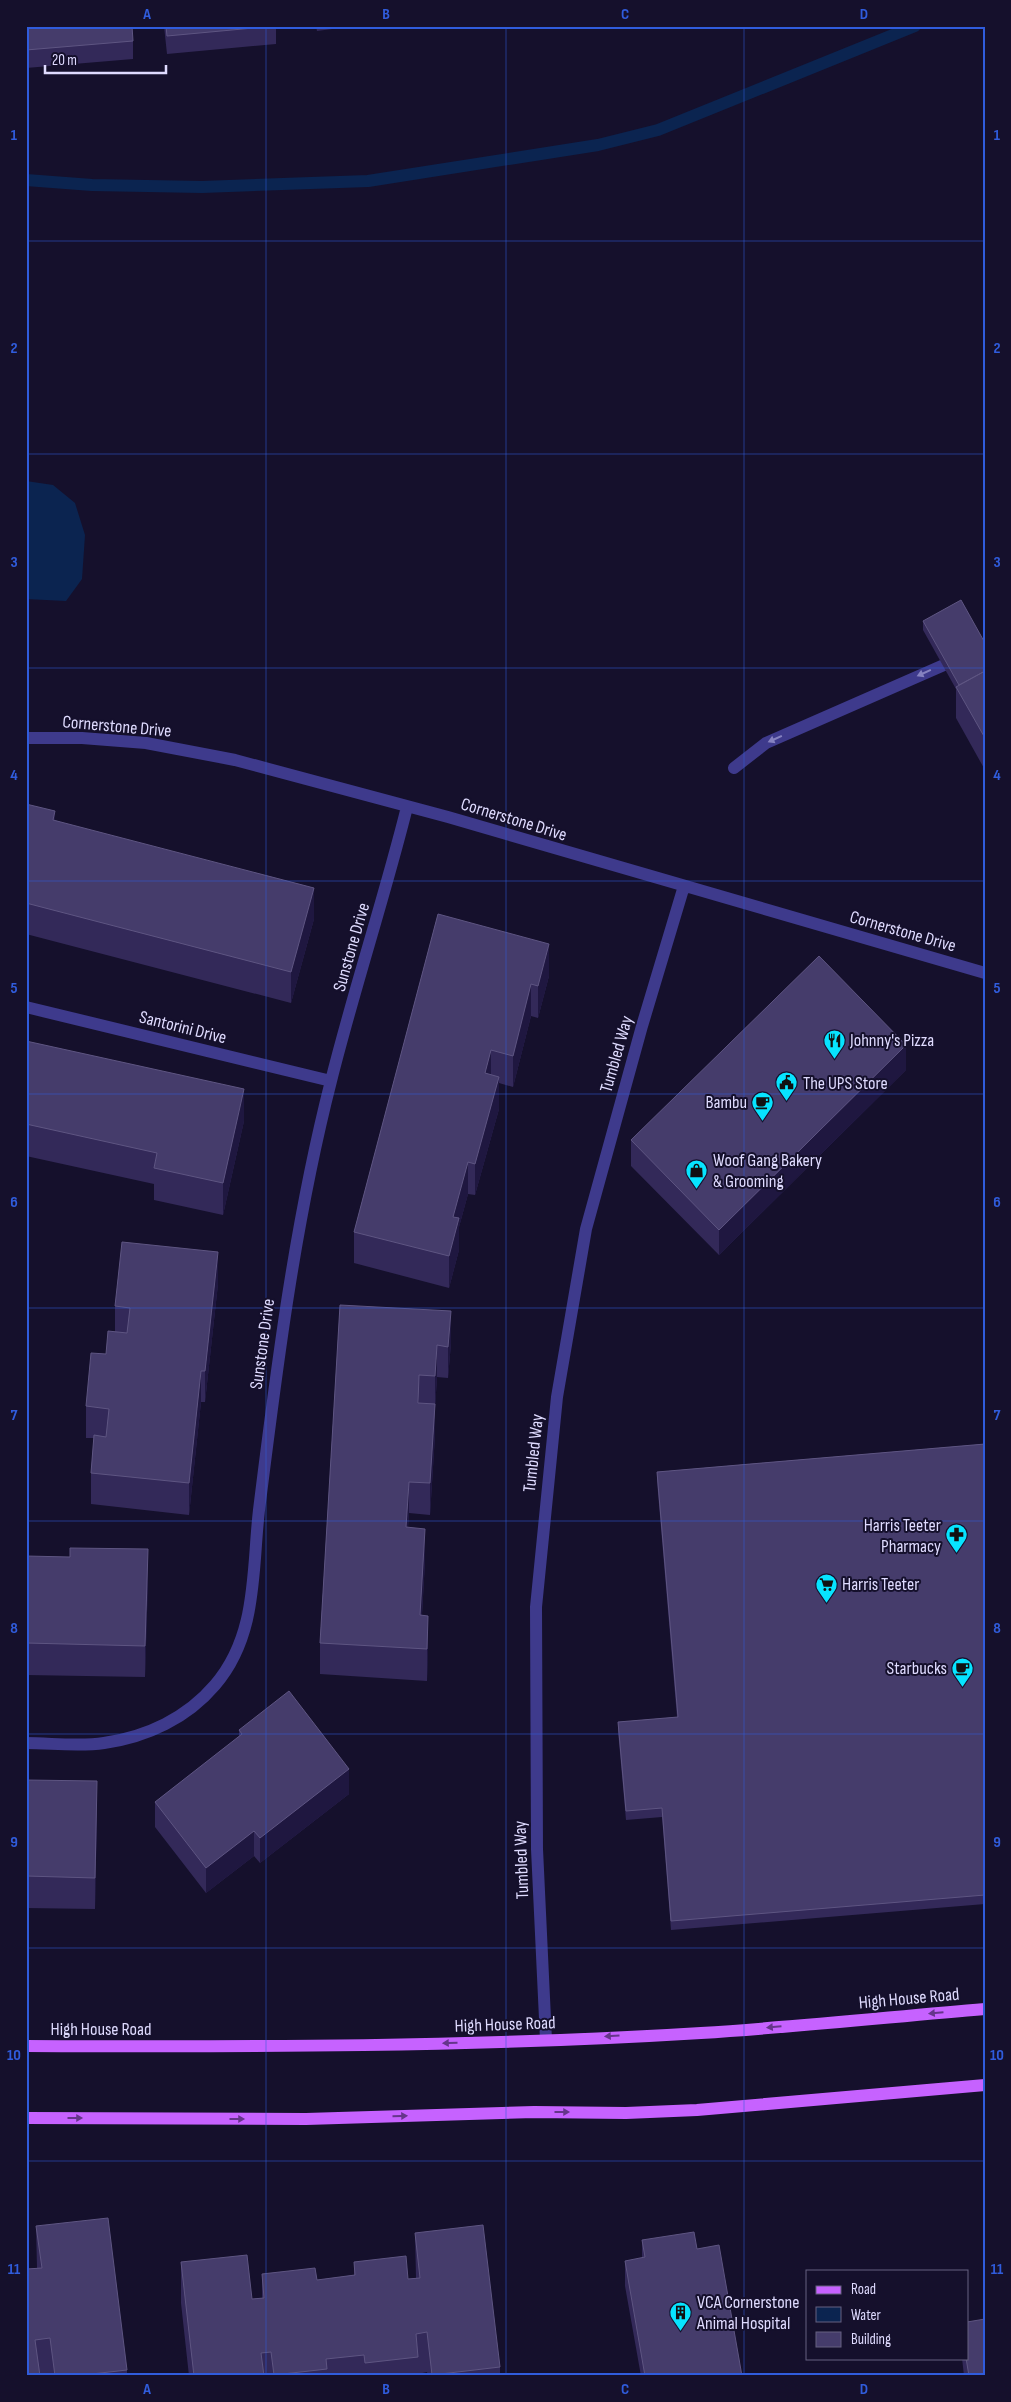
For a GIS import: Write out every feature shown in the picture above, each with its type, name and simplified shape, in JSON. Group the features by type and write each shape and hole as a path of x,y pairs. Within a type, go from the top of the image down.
{"main road":[{"name":"High House Road","path":"26,2046 314,2047 546,2040 701,2033 985,2009"},
{"path":"26,2118 306,2119 534,2112 626,2113 697,2110 985,2085"}],"street":[{"path":"734,768 766,743 985,646"},
{"name":"Cornerstone Drive","path":"26,738 82,738 146,743 193,750 407,807 985,973"},
{"name":"Sunstone Drive","path":"26,1744 103,1744 150,1732 182,1716 216,1684 240,1644 254,1589 258,1516 284,1311 299,1224 331,1081 407,807"},
{"name":"Tumbled Way","path":"546,2040 537,1849 536,1607 557,1397 586,1229 642,1026 684,886"},
{"name":"Santorini Drive","path":"26,1007 331,1081"}],"water":[{"path":"26,481 53,485 75,503 85,535 82,579 66,601 26,599"}],"building":[{"path":"26,26 132,26 133,41 26,50"},
{"path":"166,26 275,26 167,36"},
{"path":"961,600 985,643 985,671 959,685 923,621"},
{"path":"985,671 985,738 956,687"},
{"path":"26,804 55,811 53,820 314,888 291,972 26,903"},
{"path":"438,914 549,944 538,986 531,984 513,1056 491,1050 485,1073 499,1077 475,1164 468,1162 453,1217 459,1218 449,1256 354,1232"},
{"path":"819,956 906,1045 719,1230 631,1140"},
{"path":"26,1041 244,1089 223,1183 154,1168 157,1153 26,1124"},
{"path":"122,1242 218,1252 205,1371 201,1371 189,1483 91,1473 94,1435 106,1437 109,1409 86,1406 91,1353 106,1354 108,1331 127,1333 130,1308 115,1306"},
{"path":"340,1305 451,1311 448,1347 437,1345 435,1376 419,1375 418,1403 435,1404 430,1483 409,1482 406,1527 425,1529 420,1615 428,1616 427,1649 320,1643"},
{"name":"Harris Teeter","path":"985,1444 985,1895 671,1921 662,1808 626,1811 618,1722 678,1717 657,1472"},
{"path":"70,1548 148,1549 145,1646 26,1643 26,1556 70,1557"},
{"path":"289,1691 349,1769 260,1838 254,1831 206,1868 155,1802 242,1734 239,1730"},
{"path":"26,1780 97,1781 95,1878 26,1876"},
{"path":"108,2218 127,2370 74,2376 55,2376 50,2338 35,2340 40,2376 26,2376 26,2266 27,2269 42,2268 36,2226"},
{"path":"483,2225 500,2367 432,2375 427,2332 416,2334 418,2357 365,2363 364,2355 326,2359 327,2369 274,2375 271,2352 261,2353 264,2376 194,2376 181,2262 247,2255 252,2299 264,2298 262,2274 315,2268 317,2280 355,2275 354,2262 406,2256 408,2279 420,2278 415,2233"},
{"name":"VCA Cornerstone Animal Hospital","path":"694,2232 697,2249 719,2245 742,2376 645,2376 625,2261 645,2257 642,2240"},
{"path":"985,2319 985,2376 969,2376 966,2360 968,2360 968,2322"}],"waterway":[{"path":"26,180 92,185 202,187 368,181 598,145 658,130 915,26"}],"place":[{"name":"Johnny's Pizza","path":"834,1059"},
{"name":"The UPS Store","path":"787,1102"},
{"name":"Bambu","path":"763,1121"},
{"name":"Woof Gang Bakery & Grooming","path":"697,1189"},
{"name":"Harris Teeter Pharmacy","path":"957,1554"},
{"name":"Harris Teeter","path":"826,1603"},
{"name":"Starbucks","path":"963,1687"},
{"name":"VCA Cornerstone Animal Hospital","path":"681,2331"}]}
